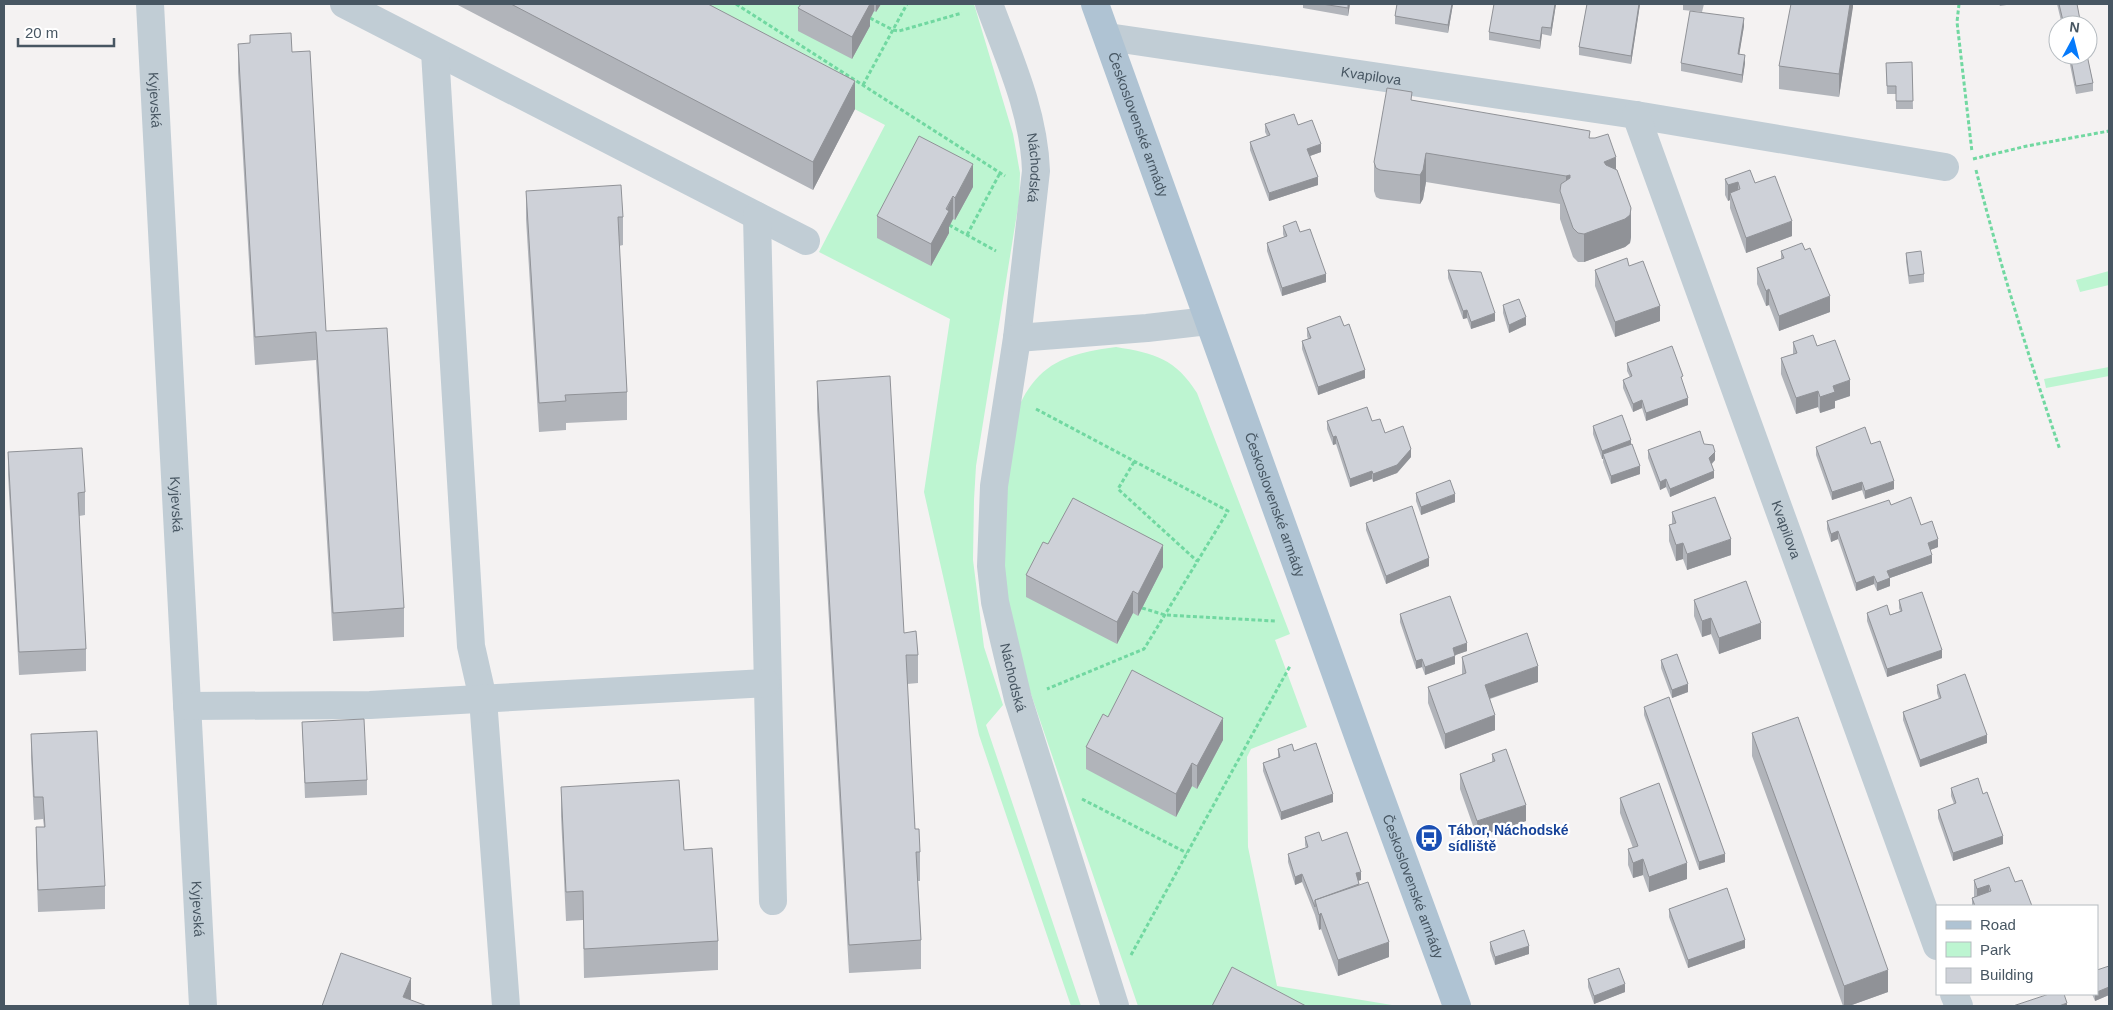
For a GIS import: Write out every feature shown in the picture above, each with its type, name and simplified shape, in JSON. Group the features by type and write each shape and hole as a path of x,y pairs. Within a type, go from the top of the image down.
{"main road":[{"name":"Československé armády","path":"1095,4 1457,1006"}],"street":[{"name":"Kyjevská","path":"150,4 203,1006"},
{"path":"344,4 806,241"},
{"name":"Náchodská","path":"980,7 1030,121 1035,146 1034,195 1017,338 994,486 991,566 995,602 1018,699 1115,1006"},
{"name":"Kvapilova","path":"1108,38 1636,115 1945,167"},
{"path":"435,52 471,646 483,699 506,1006"},
{"name":"Kvapilova","path":"1636,115 1936,943"},
{"path":"757,216 766,683 773,900"},
{"path":"1017,338 1156,327 1208,320"},
{"path":"187,706 370,705 766,683"}],"path":[{"path":"736,4 1007,178"},
{"path":"863,85 907,4"},
{"path":"1959,4 1957,22 1973,159 2002,269 2027,353 2060,450"},
{"path":"870,18 893,30 899,31 980,7"},
{"path":"1973,159 2027,146 2109,131"},
{"path":"968,235 1000,172"},
{"path":"949,225 998,252"},
{"path":"1033,408 1228,511 1144,649 1046,690"},
{"path":"1134,462 1118,489 1197,561"},
{"path":"1142,608 1164,615 1275,621"},
{"path":"1129,960 1290,666"},
{"path":"1081,799 1187,853"}],"green space":[{"path":"654,4 974,4 1013,134 1020,173 1019,201 976,466 973,560 984,647 1003,705 986,725 1081,1006 1071,1006 979,735 924,492 950,319 819,252 885,125"},
{"path":"2109,271 2109,285 2080,292 2076,280"},
{"path":"1116,347 1142,352 1163,359 1181,372 1197,393 1290,634 1275,640 1307,727 1251,749 1247,757 1248,847 1277,986 1398,1006 1138,1006 1008,627 1002,567 1003,507 1009,443 1018,408 1029,388 1039,376 1056,363 1085,352"},
{"path":"2109,367 2109,376 2046,388 2044,379"}],"building":[{"path":"511,4 708,4 855,81 813,162"},
{"path":"801,4 870,4 852,37 798,8"},
{"path":"1322,4 1348,4 1348,8"},
{"path":"1397,4 1452,4 1448,25 1395,16"},
{"path":"1494,4 1555,4 1551,28 1542,27 1540,41 1489,32"},
{"path":"1587,4 1639,4 1631,56 1579,47"},
{"path":"1791,4 1850,4 1839,74 1779,66"},
{"path":"2059,4 2077,4 2079,15 2062,15"},
{"path":"1690,11 1744,18 1738,54 1745,55 1742,75 1681,63"},
{"path":"291,33 292,52 310,51 326,331 387,328 404,608 333,613 316,332 255,337 238,44 250,43 250,35"},
{"path":"1912,62 1913,101 1896,101 1896,86 1887,86 1886,63"},
{"path":"2072,65 2089,65 2093,83 2076,86"},
{"path":"1387,88 1412,92 1411,100 1590,131 1589,138 1608,134 1616,157 1604,162 1606,165 1617,170 1631,208 1630,215 1625,219 1584,234 1578,233 1573,228 1560,191 1561,184 1570,178 1570,175 1566,176 1426,153 1423,170 1420,175 1376,168 1374,162"},
{"path":"1294,114 1298,125 1312,120 1321,144 1307,149 1318,177 1269,193 1250,142 1270,135 1265,124"},
{"path":"919,136 973,164 955,198 953,196 946,209 949,211 931,244 877,216"},
{"path":"1750,170 1755,183 1775,176 1792,221 1746,238 1730,193 1740,189 1738,182 1728,185 1725,179"},
{"path":"621,185 623,217 618,217 627,392 565,395 566,401 539,403 526,191"},
{"path":"1296,221 1300,232 1310,229 1326,274 1282,288 1267,243 1287,236 1283,226"},
{"path":"1802,243 1805,250 1810,248 1830,296 1779,316 1769,289 1766,291 1757,268 1784,258 1781,251"},
{"path":"1921,251 1924,274 1909,276 1906,253"},
{"path":"1627,258 1629,266 1643,261 1660,306 1615,322 1595,270"},
{"path":"1448,270 1481,272 1495,313 1471,322 1467,310 1463,311"},
{"path":"1519,299 1526,317 1509,325 1503,305"},
{"path":"1340,316 1344,326 1349,324 1365,370 1318,387 1302,341 1311,338 1307,328"},
{"path":"1813,335 1817,346 1835,340 1850,380 1833,386 1835,392 1820,397 1818,391 1796,398 1781,358 1797,353 1793,342"},
{"path":"1672,346 1683,376 1681,377 1688,398 1646,413 1642,400 1633,404 1623,380 1632,376 1627,363"},
{"path":"890,376 904,633 916,631 918,655 906,655 915,829 919,829 920,852 916,852 921,940 849,945 817,381"},
{"path":"1367,407 1372,421 1380,419 1385,433 1403,426 1411,449 1397,465 1373,474 1372,471 1350,479 1336,436 1333,437 1327,421"},
{"path":"1622,415 1631,440 1602,451 1593,426"},
{"path":"1865,427 1871,444 1880,441 1894,481 1865,491 1862,482 1832,492 1816,447"},
{"path":"1700,431 1704,444 1713,445 1715,452 1709,458 1714,471 1670,489 1666,479 1660,482 1648,450"},
{"path":"1632,444 1640,466 1611,476 1603,454"},
{"path":"82,448 85,492 78,493 86,649 19,652 8,452"},
{"path":"1450,480 1455,494 1421,507 1416,493"},
{"path":"1715,497 1731,539 1687,554 1683,543 1676,545 1669,525 1676,523 1672,512"},
{"path":"1911,497 1921,525 1932,521 1938,539 1928,543 1932,555 1887,571 1890,578 1877,583 1874,576 1856,583 1838,531 1831,534 1827,521 1889,500 1891,505"},
{"path":"1073,498 1163,545 1138,594 1133,591 1117,622 1026,575 1043,542 1048,544"},
{"path":"1412,506 1429,558 1386,576 1366,523"},
{"path":"1746,581 1761,623 1719,638 1711,618 1702,621 1694,600"},
{"path":"1922,592 1942,650 1887,669 1867,613 1887,605 1890,615 1902,611 1899,600"},
{"path":"1450,596 1467,643 1453,648 1455,656 1425,667 1422,659 1416,661 1400,614"},
{"path":"1527,633 1538,666 1485,685 1495,715 1445,734 1428,687 1466,673 1462,657"},
{"path":"1677,654 1688,684 1672,690 1661,660"},
{"path":"1132,670 1223,718 1197,766 1192,763 1176,794 1086,747 1103,714 1108,717"},
{"path":"1965,674 1987,735 1920,760 1903,712 1941,698 1937,685"},
{"path":"1669,697 1725,854 1699,862 1644,707"},
{"path":"1798,717 1888,970 1844,986 1752,733"},
{"path":"364,719 367,780 305,783 302,722"},
{"path":"97,731 105,886 38,890 36,827 45,827 43,797 34,797 31,734"},
{"path":"1316,743 1333,794 1281,812 1263,763 1280,757 1278,749 1292,744 1294,751"},
{"path":"1506,749 1526,805 1477,821 1460,774 1495,761 1492,754"},
{"path":"1978,778 1983,794 1987,792 2003,836 1953,853 1938,810 1956,803 1951,788"},
{"path":"679,780 684,850 712,848 718,941 584,949 583,891 566,892 561,787"},
{"path":"1659,783 1687,863 1649,877 1643,859 1633,863 1628,849 1638,846 1620,798"},
{"path":"1319,832 1322,841 1347,832 1361,872 1356,873 1359,884 1315,900 1315,907 1302,874 1295,877 1288,854 1308,847 1305,837"},
{"path":"2009,867 2015,882 2022,880 2032,905 1975,905 1972,898 1991,891 1989,885 1977,889 1974,880"},
{"path":"1368,882 1389,942 1338,960 1321,913 1319,915 1315,900"},
{"path":"1727,888 1745,940 1688,960 1669,909"},
{"path":"1524,930 1529,946 1495,957 1490,942"},
{"path":"341,953 411,978 403,997 427,1006 322,1006"},
{"path":"2109,966 2109,987 2098,992 2098,970"},
{"path":"1232,967 1306,1006 1212,1006"},
{"path":"1619,968 1625,984 1594,996 1588,979"},
{"path":"2046,995 2064,995 2067,1003 2059,1006 2013,1006"}],"place":[{"name":"Tábor, Náchodské sídliště","path":"1429,838"}]}
